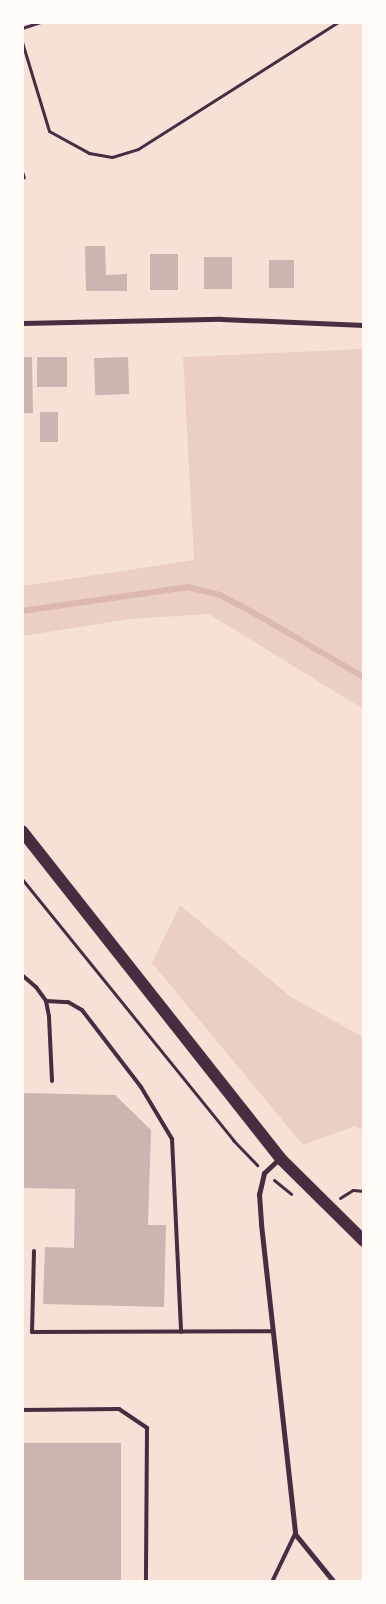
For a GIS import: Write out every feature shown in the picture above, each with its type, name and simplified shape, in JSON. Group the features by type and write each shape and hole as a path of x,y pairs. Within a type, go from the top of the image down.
{"main road":[{"path":"22,831 280,1158 327,1206 364,1240"}],"street":[{"path":"22,323 222,320 364,325"},
{"path":"280,1158 264,1173 260,1194 261,1224 295,1534 334,1582"}],"lane":[{"path":"22,172 24,178"},
{"path":"22,975 36,987 46,1001 49,1018 52,1081"},
{"path":"46,1001 68,1002 82,1010 140,1087 172,1140 181,1332"},
{"path":"34,1251 32,1332 272,1331"},
{"path":"22,1410 119,1409 147,1428 146,1582"},
{"path":"272,1582 295,1534"}],"path":[{"path":"22,28 40,22"},
{"path":"22,42 49,131 89,153 112,157 138,149 338,22"},
{"path":"22,879 233,1140 264,1173"},
{"path":"327,1206 353,1190 364,1191"}],"shaded area":[{"path":"363,349 363,709 209,614 130,619 23,636 23,586 194,560 183,357"},
{"path":"180,905 291,997 363,1037 363,1130 355,1126 303,1145 152,963"}],"building":[{"path":"85,246 105,246 106,275 127,274 127,291 86,291"},
{"path":"150,254 178,254 178,290 150,290"},
{"path":"204,257 232,257 232,289 204,289"},
{"path":"269,260 294,260 294,288 269,288"},
{"path":"22,357 32,357 33,413 23,413"},
{"path":"37,357 67,357 67,387 37,387"},
{"path":"128,357 129,394 95,395 94,358"},
{"path":"40,412 58,412 58,442 40,442"},
{"path":"22,1093 115,1095 151,1130 148,1225 166,1225 164,1307 43,1304 45,1247 74,1248 75,1189 22,1188"},
{"path":"22,1443 121,1443 121,1582 22,1582"}],"waterway":[{"path":"22,611 188,587 220,595 364,677"}]}
